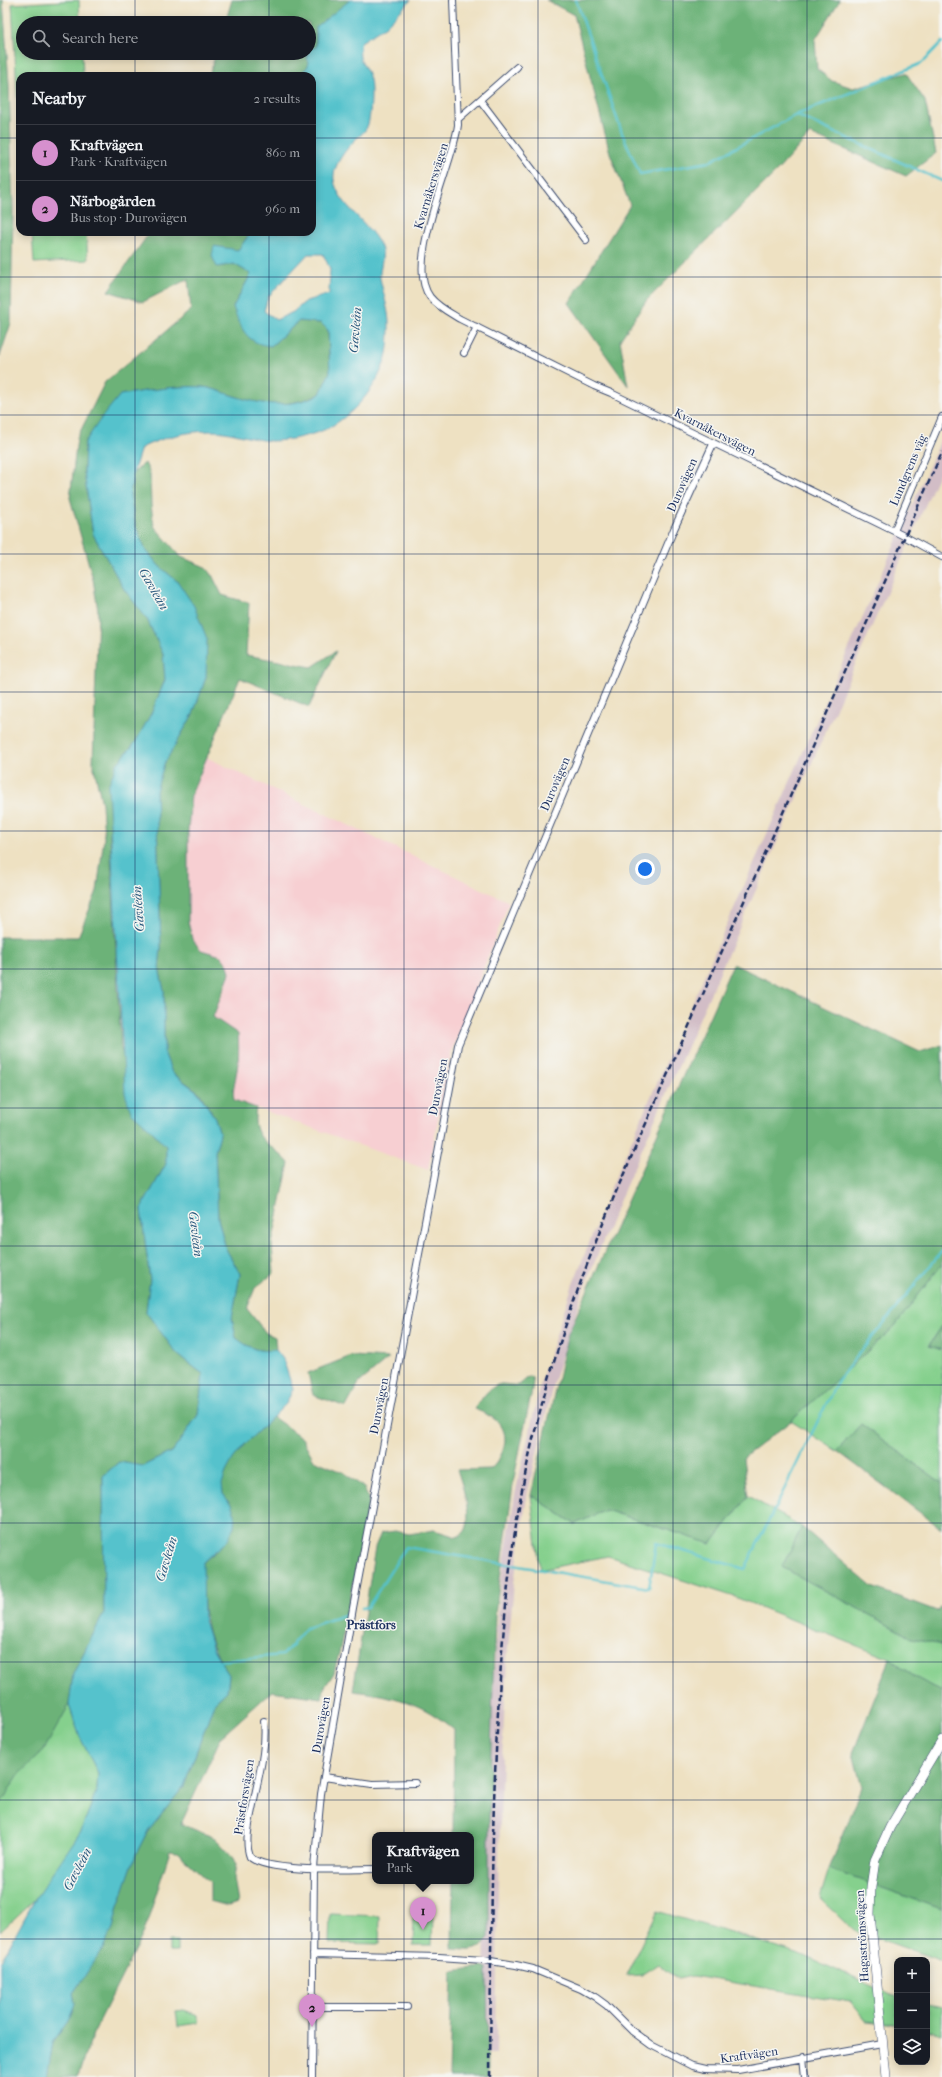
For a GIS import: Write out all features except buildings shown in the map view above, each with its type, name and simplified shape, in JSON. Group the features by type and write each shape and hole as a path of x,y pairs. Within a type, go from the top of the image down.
{"street":[{"name":"Kvarnåkersvägen","path":"453,0 458,119 456,141 436,198 426,240 423,266 424,285 430,297 443,309 477,327 713,444 894,531 942,557"},
{"path":"458,119 517,67"},
{"path":"480,100 586,240"},
{"path":"464,353 477,327"},
{"name":"Lundgrens väg","path":"894,531 942,417"},
{"name":"Durovägen","path":"312,2077 314,1868 324,1777 353,1608 458,1045 671,536 713,444"},
{"name":"Prästforsvägen","path":"264,1721 264,1735 250,1820 248,1852 253,1860 263,1864 314,1868"},
{"name":"Hagaströmsvägen","path":"886,2077 870,1914 871,1887 876,1860 890,1827 942,1740"},
{"path":"324,1777 372,1784 415,1783"},
{"path":"314,1868 372,1869"},
{"name":"Kraftvägen","path":"313,1954 447,1957 516,1965 533,1969 581,1989 595,1997 606,2005 632,2031 651,2045 692,2066 705,2069 738,2070 803,2057 882,2044"},
{"path":"312,2007 407,2008"},
{"path":"803,2057 805,2077"}],"shaded area":[{"path":"942,437 942,467 624,1190 584,1288 554,1380 527,1496 514,1583 507,1659 502,1759 498,1884 496,2054 484,2054 485,1884 497,1623 501,1581 515,1494 542,1377 573,1284 612,1185"},
{"path":"206,757 509,902 451,1053 428,1170 235,1100 232,1091 236,1076 239,1047 238,1034 213,1017 227,984 221,956 201,950 192,939 188,921 188,830 191,795"}],"green space":[{"path":"0,0 3,0 9,83 13,208 11,323 0,356"},
{"path":"79,0 80,16 16,16 16,60 82,60 83,72 16,73 12,4"},
{"path":"232,0 350,0 316,31 316,16 227,16"},
{"path":"546,0 840,0 815,40 817,69 832,81 853,88 906,73 925,101 936,153 906,176 810,134 777,171 646,301 620,340 628,386 569,303 630,205 610,153 574,15"},
{"path":"214,60 308,60 308,66 303,72 210,72"},
{"path":"32,236 86,236 88,260 34,263"},
{"path":"147,236 248,236 238,250 227,249 217,267 234,264 251,274 233,307 271,346 299,321 321,323 328,330 330,372 320,394 288,403 267,404 245,400 214,389 202,387 171,388 120,395 85,442 84,472 93,534 124,589 147,619 163,654 165,680 152,712 135,743 117,764 110,836 121,1049 151,1130 166,1146 166,1164 141,1209 150,1280 146,1312 177,1354 203,1374 198,1415 173,1451 143,1466 119,1462 103,1476 104,1613 73,1674 69,1705 44,1750 19,1774 0,1805 0,937 78,937 97,891 104,838 102,804 93,763 98,611 93,579 70,498 77,438 105,382 191,310 188,279 143,302 108,291"},
{"path":"145,463 150,474 151,505 154,526 181,557 203,566 211,573 222,595 249,603 246,655 312,667 336,651 309,707 240,678 191,795 188,830 188,921 192,939 201,950 221,956 228,965 230,973 213,1017 238,1034 239,1050 233,1090 234,1100 256,1108 256,1128 259,1134 289,1163 272,1244 274,1273 255,1288 247,1309 266,1333 275,1337 276,1350 264,1351 254,1349 236,1338 232,1318 240,1274 226,1249 218,1219 215,1152 220,1134 215,1118 199,1092 172,1073 164,1052 164,991 159,968 161,948 156,791 164,764 193,714 206,677 178,582 159,566 145,549 135,524 130,495 133,473"},
{"path":"733,964 920,1052 942,1045 942,1264 894,1327 791,1421 743,1458 748,1496 711,1544 606,1510 575,1524 531,1495 568,1334"},
{"path":"942,1264 942,1326 929,1345 942,1350 942,1483 861,1424 837,1451 791,1421 894,1327"},
{"path":"942,1326 942,1350 929,1346"},
{"path":"351,1356 389,1358 359,1383 346,1407 313,1395 308,1373"},
{"path":"531,1376 533,1381 532,1390 514,1478 495,1614 489,1818 489,1937 477,1949 452,1949 453,1884 474,1884 474,1832 453,1832 454,1730 442,1720 407,1702 382,1695 353,1691 375,1547 381,1533 395,1531 409,1534 434,1530 457,1537 465,1532 468,1523 467,1508 464,1491 457,1470 491,1469 502,1453 505,1441 503,1429 499,1423 490,1416 474,1409 493,1387 501,1384 520,1385 525,1378"},
{"path":"273,1417 302,1438 314,1460 345,1473 364,1488 369,1501 334,1673 324,1688 322,1698 272,1691 221,1737 181,1824 215,1838 232,1856 236,1865 234,1878 238,1903 228,1906 210,1901 210,1882 177,1852 170,1851 144,1932 89,2042 78,2077 47,2077 53,2042 68,2021 75,2004 73,1993 101,1952 113,1928 118,1906 136,1854 146,1834 184,1786 214,1703 227,1691 229,1675 214,1648 206,1624 203,1599 203,1562 218,1550 231,1504 223,1494 221,1484 224,1474 238,1452"},
{"path":"861,1424 942,1483 942,1529 837,1451"},
{"path":"531,1495 575,1524 606,1510 711,1544 748,1496 802,1527 782,1567 912,1638 942,1644 942,1692 915,1677 890,1659 735,1597 608,1556 540,1570"},
{"path":"802,1527 872,1587 937,1611 942,1605 942,1644 912,1638 782,1567"},
{"path":"890,1659 915,1677 942,1692 942,1909 829,1869 862,1788 853,1753"},
{"path":"69,1705 80,1737 98,1773 97,1790 81,1831 59,1865 35,1899 0,1932 0,1767"},
{"path":"829,1869 942,1909 942,1961 854,1930 820,1898"},
{"path":"657,1911 797,1953 894,1996 894,2024 866,2021 851,2002 692,1976 678,1979 659,1964 642,1975 626,1976"},
{"path":"330,1914 380,1916 379,1944 329,1943"},
{"path":"414,1916 433,1916 432,1945 413,1945"},
{"path":"169,1941 177,1941 177,1952 169,1952"},
{"path":"482,1967 487,1969 488,2077 449,2077 452,1971"},
{"path":"930,2005 942,2007 942,2034 930,2031"},
{"path":"184,2010 198,2015 198,2023 178,2026 176,2011"}],"water":[{"name":"Gavleån","path":"350,0 411,0 386,26 361,42 360,55 371,84 371,104 368,123 365,131 352,143 341,158 335,169 334,175 337,189 342,198 370,230 382,251 380,278 387,305 389,340 386,357 382,368 370,390 354,409 334,424 318,432 291,439 271,441 227,432 203,431 175,435 141,448 133,473 130,495 135,524 145,549 159,566 178,582 194,606 207,639 206,677 193,714 164,764 156,791 161,948 159,968 164,991 164,1052 172,1073 198,1092 215,1118 220,1134 215,1152 218,1219 226,1249 240,1274 232,1318 236,1338 254,1349 264,1351 276,1350 283,1359 293,1389 286,1404 244,1445 233,1459 226,1472 222,1484 223,1494 231,1504 235,1514 234,1527 227,1541 203,1562 204,1620 213,1649 229,1675 227,1691 214,1703 184,1786 146,1834 136,1854 118,1906 113,1928 101,1952 73,1993 75,2004 68,2021 53,2042 47,2077 0,2077 0,1963 35,1899 81,1831 97,1790 98,1773 80,1737 69,1705 73,1674 104,1613 103,1476 119,1462 143,1466 173,1451 198,1415 203,1374 177,1354 146,1312 150,1280 141,1209 166,1164 166,1146 131,1112 125,1093 108,786 117,764 135,743 152,712 165,680 163,654 147,619 124,589 93,534 84,472 85,442 102,417 120,395 171,388 202,387 214,389 256,402 278,404 299,402 320,394 330,372 328,330 321,323 299,321 271,346 256,342 246,334 242,328 233,307 251,274 234,264 217,267 212,256 214,246 238,250 248,236 316,236 316,72 303,72 308,66 308,60 316,60 316,27","holes":["308,254 323,254 330,269 329,294 306,301 293,312 276,320 264,311 268,297"]}],"waterway":[{"path":"576,0 622,133 640,174 709,162 796,115 922,63 942,42"},
{"path":"796,115 942,181"},
{"path":"362,1608 368,1607 406,1547 649,1588 656,1543 745,1569 838,1380 942,1251"},
{"path":"219,1661 283,1655 306,1628 347,1614"}],"railway":[{"path":"490,2077 494,1817 500,1672 508,1583 516,1524 529,1455 549,1377 574,1300 618,1187 942,452"}],"place":[{"name":"Kraftvägen","path":"423,1930"},
{"name":"Närbogården","path":"312,2027"}],"district":[{"name":"Prästfors","path":"371,1624"}]}
